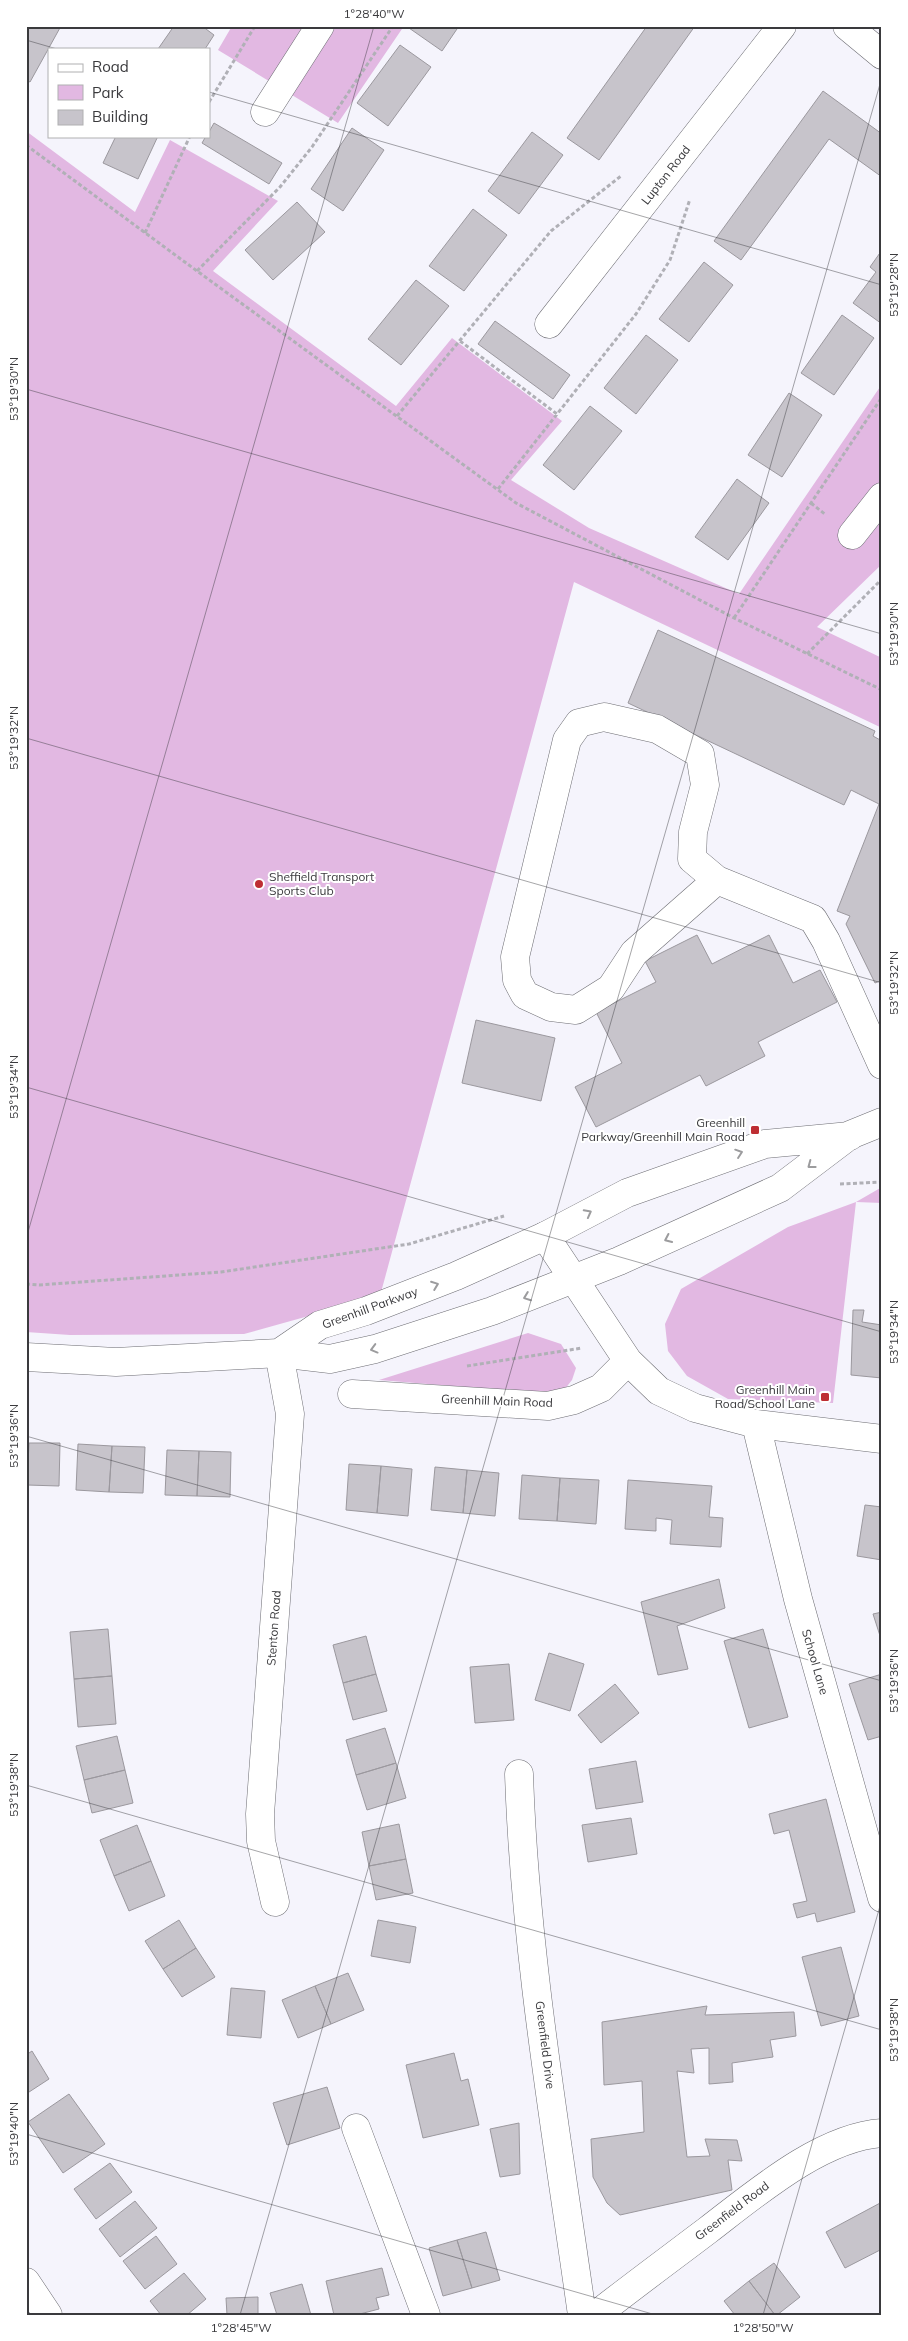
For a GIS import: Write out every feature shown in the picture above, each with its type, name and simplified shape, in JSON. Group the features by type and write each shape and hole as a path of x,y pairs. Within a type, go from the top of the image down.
{"street":[{"path":"264,112 320,26"},
{"name":"Lupton Road","path":"549,324 782,26"},
{"path":"847,26 882,55"},
{"path":"852,535 882,497"},
{"path":"717,880 634,953 611,988 576,1010 551,1008 525,995 517,980 515,957 568,740 579,723 604,717 657,729 700,754 705,785 693,832 692,859 717,880 812,918 826,941 882,1066"},
{"name":"Greenhill Parkway","path":"279,1353 330,1359 375,1349 492,1311 573,1280 780,1188 850,1136 882,1122"},
{"name":"Greenhill Parkway","path":"279,1353 320,1325 366,1311 456,1276 545,1236 628,1193 765,1144 850,1136"},
{"path":"545,1236 628,1361 659,1391 695,1408 756,1424 882,1439"},
{"path":"26,1357 116,1362 279,1353"},
{"name":"Stenton Road","path":"275,1902 261,1841 260,1814 290,1414 279,1353"},
{"name":"Greenhill Main Road","path":"352,1394 548,1406 574,1400 601,1388 628,1361"},
{"name":"School Lane","path":"756,1424 798,1599 882,1898"},
{"name":"Greenfield Drive","path":"519,1774 527,1900 552,2102 582,2315"},
{"path":"356,2128 426,2315"},
{"name":"Greenfield Road","path":"596,2315 785,2171 828,2149 869,2134 882,2133"},
{"path":"26,2282 48,2315"}],"path":[{"path":"210,100 255,26"},
{"path":"197,271 280,187 312,147 393,26"},
{"path":"145,233 189,138"},
{"path":"26,144 197,271 516,502 734,618 882,690"},
{"path":"397,416 551,231 623,174"},
{"path":"498,489 636,314 670,260 690,199 696,191"},
{"path":"460,341 557,414"},
{"path":"734,618 882,397"},
{"path":"807,654 882,579"},
{"path":"26,1284 39,1285 221,1272 409,1244 511,1214"}],"green space":[{"path":"232,26 404,26 338,123 218,50"},
{"name":"Sheffield Transport Sports Club","path":"26,131 135,212 170,140 278,201 213,271 396,406 452,338 562,421 511,480 589,528 739,594 882,384 882,564 817,627 882,658 882,728 574,582 380,1296 244,1334 70,1335 26,1332"},
{"path":"882,1187 882,1203 856,1202"},
{"path":"856,1202 833,1403 728,1399 687,1376 668,1351 665,1324 681,1289 788,1227"},
{"path":"528,1333 561,1344 576,1368 572,1380 560,1395 379,1380"}],"building":[{"path":"26,26 61,26 30,82 26,80"},
{"path":"174,26 202,26 214,35 206,48 159,48"},
{"path":"410,26 459,26 442,51 409,28"},
{"path":"647,26 695,26 599,160 567,138"},
{"path":"400,45 431,67 388,126 357,103"},
{"path":"823,91 882,134 882,177 829,139 741,260 714,241"},
{"path":"214,123 282,163 269,184 202,143 205,138 210,138 210,130"},
{"path":"352,128 384,150 343,211 311,189"},
{"path":"532,132 563,155 519,214 488,191"},
{"path":"115,138 157,138 138,179 103,163"},
{"path":"297,202 325,232 273,280 245,250"},
{"path":"473,209 507,235 464,291 429,266"},
{"path":"882,250 882,324 853,303 876,272 870,267"},
{"path":"704,262 733,285 689,342 659,319"},
{"path":"416,280 449,306 401,365 368,339"},
{"path":"842,315 874,338 834,395 801,373"},
{"path":"495,321 570,375 553,399 478,344"},
{"path":"646,335 678,360 636,414 604,388"},
{"path":"789,393 822,415 782,477 748,455"},
{"path":"590,406 622,431 574,490 543,465"},
{"path":"737,479 769,503 728,560 695,537"},
{"path":"658,630 875,731 873,736 882,741 882,980 875,983 846,924 850,916 837,911 879,804 851,790 844,805 628,703"},
{"path":"697,935 712,964 769,935 793,983 820,970 837,1002 758,1042 765,1056 706,1086 700,1075 596,1127 575,1087 622,1063 596,1012 656,982 645,961"},
{"path":"476,1020 555,1038 541,1101 462,1083"},
{"path":"853,1310 864,1310 862,1322 882,1325 882,1378 851,1375"},
{"path":"29,1443 60,1443 59,1486 27,1485"},
{"path":"78,1444 112,1446 109,1492 76,1490"},
{"path":"112,1446 145,1447 143,1493 109,1492"},
{"path":"167,1450 199,1451 197,1496 165,1495"},
{"path":"199,1451 231,1452 230,1497 197,1496"},
{"path":"349,1464 381,1466 377,1513 346,1510"},
{"path":"381,1466 412,1469 408,1516 377,1513"},
{"path":"435,1467 467,1470 463,1513 431,1510"},
{"path":"467,1470 499,1473 495,1516 463,1513"},
{"path":"522,1475 560,1478 557,1521 519,1519"},
{"path":"560,1478 599,1480 596,1524 557,1521"},
{"path":"628,1480 712,1486 709,1517 723,1518 721,1547 670,1544 672,1520 656,1518 656,1531 625,1529"},
{"path":"865,1505 882,1507 882,1560 857,1556"},
{"path":"719,1579 725,1608 677,1626 688,1669 658,1675 641,1602"},
{"path":"882,1612 882,1642 873,1614"},
{"path":"108,1629 112,1676 74,1679 70,1632"},
{"path":"763,1629 788,1717 749,1728 724,1641"},
{"path":"366,1636 376,1674 343,1683 333,1645"},
{"path":"549,1653 584,1664 570,1711 535,1700"},
{"path":"509,1664 514,1720 475,1723 470,1667"},
{"path":"376,1674 387,1711 353,1720 343,1683"},
{"path":"882,1674 882,1736 868,1740 849,1684"},
{"path":"112,1676 116,1724 78,1727 74,1679"},
{"path":"615,1684 639,1713 601,1743 578,1715"},
{"path":"385,1728 396,1763 356,1775 346,1740"},
{"path":"117,1736 125,1770 84,1780 76,1746"},
{"path":"636,1761 643,1802 596,1809 589,1769"},
{"path":"396,1763 406,1798 367,1810 356,1775"},
{"path":"125,1770 133,1803 92,1813 84,1780"},
{"path":"826,1799 855,1912 817,1922 815,1913 797,1918 793,1904 807,1901 789,1830 774,1834 769,1814"},
{"path":"631,1818 637,1854 588,1862 582,1825"},
{"path":"399,1824 406,1859 369,1866 362,1832"},
{"path":"137,1825 151,1861 114,1876 100,1840"},
{"path":"406,1859 413,1893 376,1900 369,1866"},
{"path":"151,1861 165,1896 129,1911 114,1876"},
{"path":"179,1920 196,1948 163,1969 145,1941"},
{"path":"378,1920 416,1927 410,1963 371,1956"},
{"path":"841,1947 859,2016 821,2026 802,1957"},
{"path":"196,1948 215,1977 182,1997 163,1969"},
{"path":"348,1973 364,2010 331,2024 315,1986"},
{"path":"315,1986 331,2024 298,2038 282,2000"},
{"path":"231,1988 265,1991 261,2038 227,2035"},
{"path":"707,2006 705,2015 794,2012 796,2036 770,2040 773,2057 732,2063 733,2082 709,2084 709,2048 691,2049 694,2073 677,2071 687,2157 710,2156 705,2139 737,2140 742,2161 728,2160 732,2190 620,2215 607,2203 593,2177 591,2139 644,2132 642,2081 604,2085 602,2022"},
{"path":"32,2051 49,2079 26,2094 26,2055"},
{"path":"454,2053 461,2081 468,2079 479,2125 423,2138 406,2065"},
{"path":"327,2087 340,2128 287,2145 273,2103"},
{"path":"69,2094 105,2144 63,2173 28,2122"},
{"path":"519,2123 520,2174 500,2177 490,2129"},
{"path":"110,2163 132,2192 96,2219 74,2189"},
{"path":"135,2201 157,2228 120,2257 99,2229"},
{"path":"882,2202 882,2249 845,2268 826,2232"},
{"path":"486,2232 500,2280 472,2288 457,2240"},
{"path":"156,2236 177,2264 145,2289 123,2261"},
{"path":"457,2240 472,2288 443,2296 429,2248"},
{"path":"774,2263 800,2297 777,2315 775,2315 749,2281"},
{"path":"382,2268 389,2295 376,2298 379,2309 356,2315 334,2315 326,2281"},
{"path":"184,2273 206,2299 187,2315 161,2315 150,2301"},
{"path":"749,2281 775,2315 735,2315 724,2301"},
{"path":"302,2284 311,2315 277,2315 270,2293"},
{"path":"258,2297 258,2315 227,2315 226,2298"}],"place":[{"name":"Sheffield Transport Sports Club","path":"259,884"},
{"name":"Greenhill Parkway/Greenhill Main Road","path":"755,1130"},
{"name":"Greenhill Main Road/School Lane","path":"825,1397"}]}
